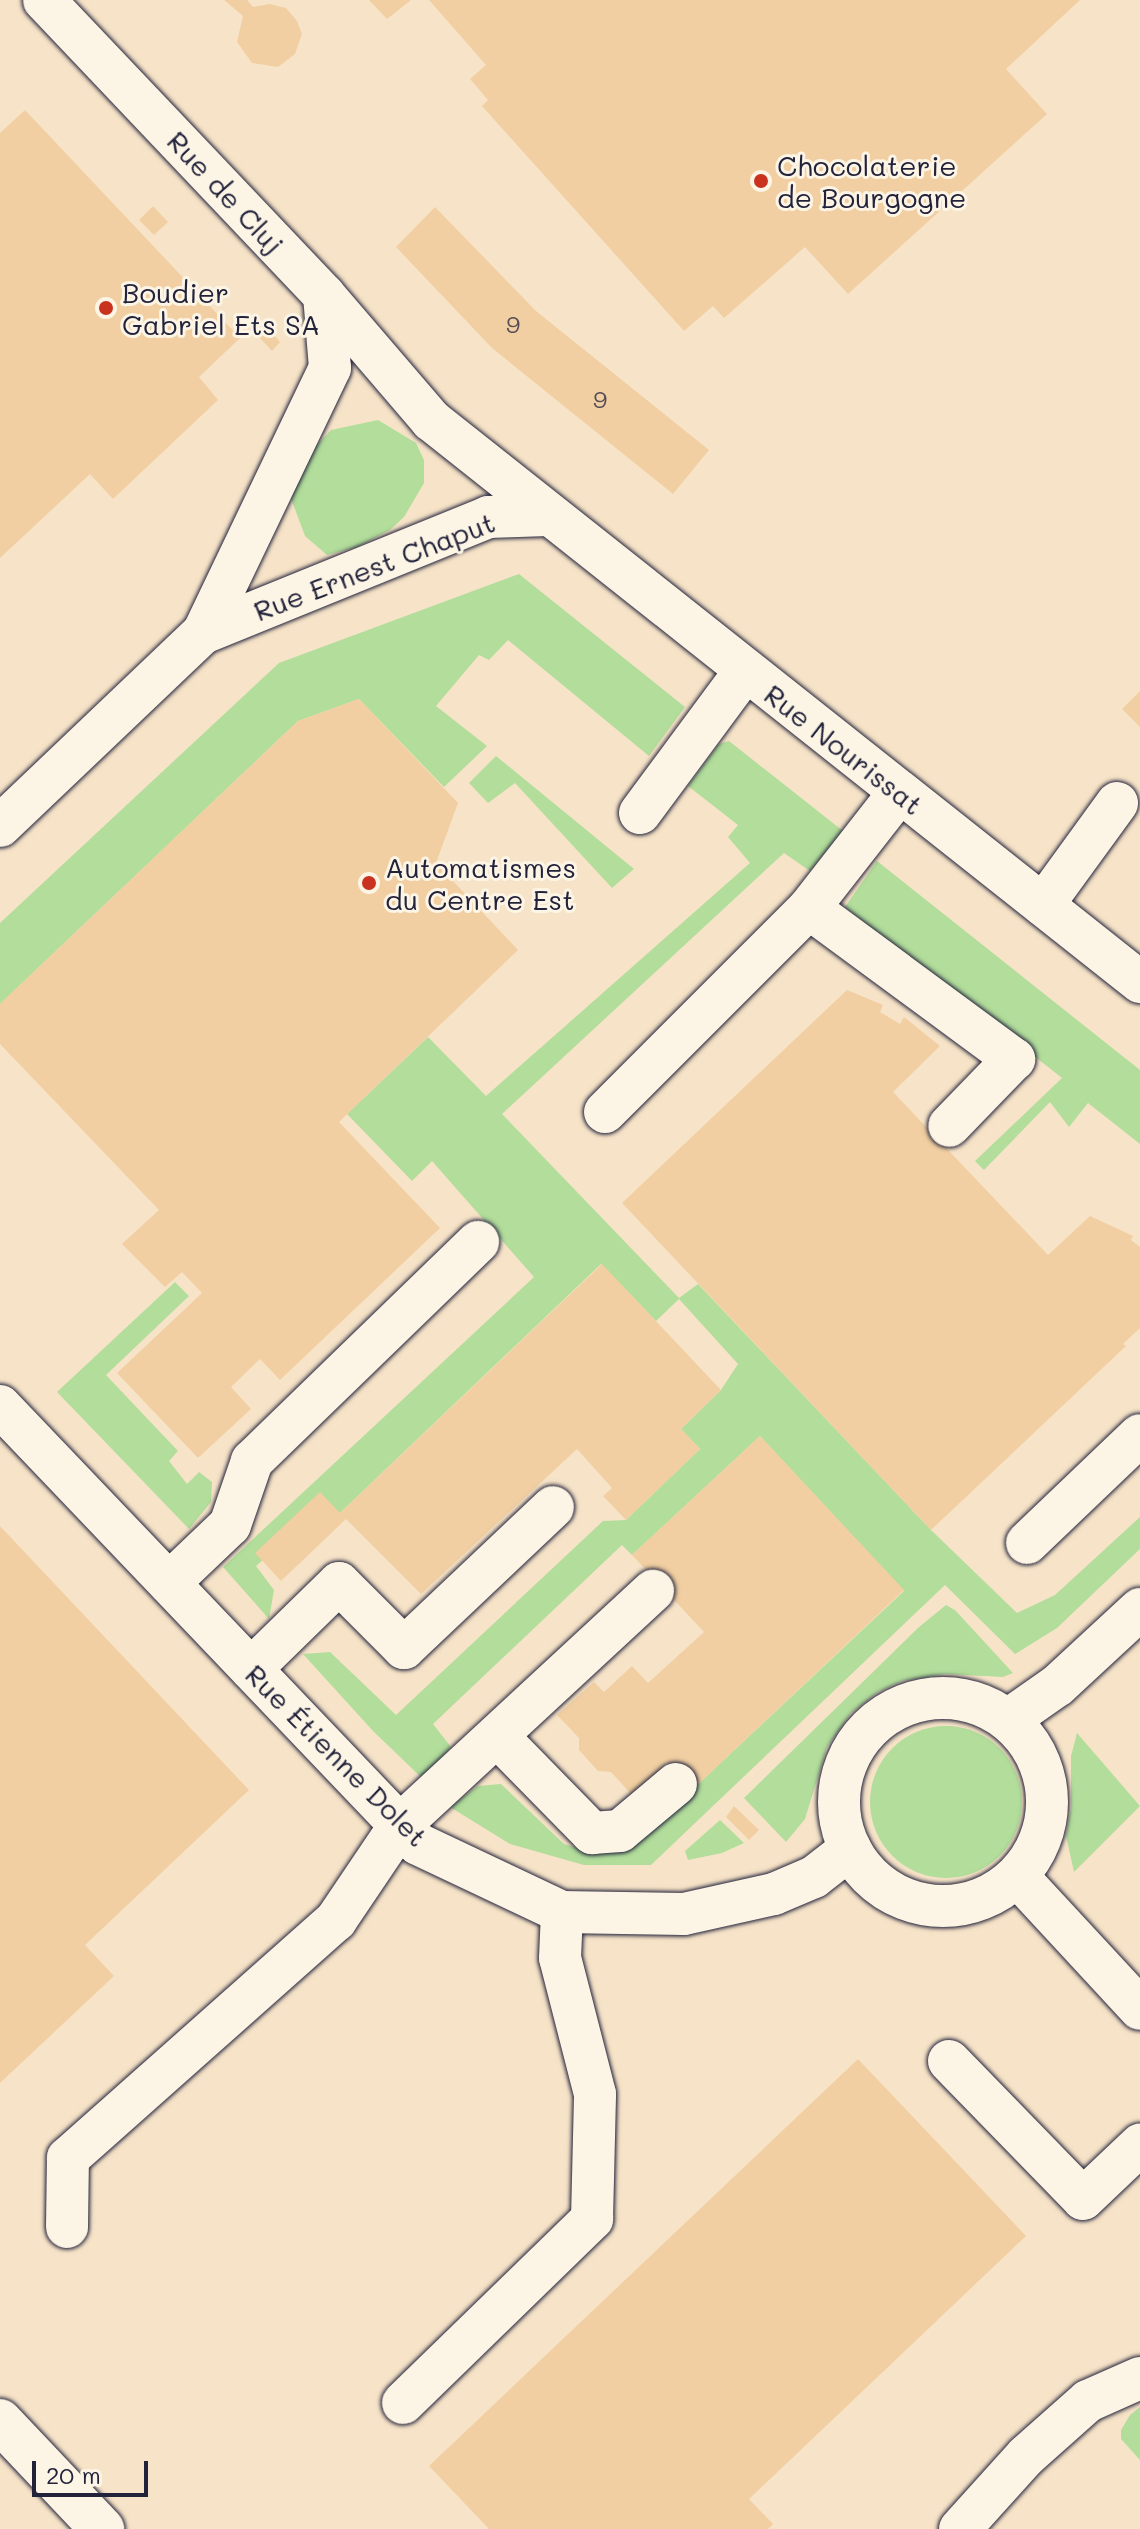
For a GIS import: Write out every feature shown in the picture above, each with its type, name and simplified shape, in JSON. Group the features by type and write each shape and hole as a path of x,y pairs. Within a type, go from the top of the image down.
{"main road":[{"path":"0,2421 102,2529"}],"street":[{"name":"Rue de Cluj","path":"44,0 324,295 431,420 548,515"},
{"name":"Rue Ernest Chaput","path":"0,826 203,633 330,368 324,295"},
{"name":"Rue Ernest Chaput","path":"203,633 488,517 548,515"},
{"name":"Rue Nourissat","path":"548,515 1140,982"},
{"path":"640,813 745,671"},
{"path":"605,1112 809,908 899,793"},
{"path":"1043,905 1117,803"},
{"path":"809,908 1014,1059 949,1126"},
{"path":"169,1583 230,1525 252,1461 478,1242"},
{"name":"Rue Étienne Dolet","path":"0,1406 418,1844 562,1912 684,1914 774,1894 814,1877 850,1849"},
{"path":"1027,1543 1140,1435"},
{"path":"251,1669 339,1583 404,1648 553,1507"},
{"path":"67,2227 68,2158 336,1920 400,1825 653,1591"},
{"path":"1008,1720 1058,1685 1140,1609"},
{"path":"943,1697 977,1703 1008,1720 1032,1746 1045,1779 1047,1814 1037,1847 1017,1876 990,1895 959,1905 926,1905 895,1895 878,1882 850,1849 840,1815 841,1780 854,1747 877,1721 908,1703 943,1697"},
{"path":"497,1736 592,1833 620,1831 676,1784"},
{"path":"1017,1876 1140,2009"},
{"path":"403,2403 592,2219 595,2094 560,1958 562,1912"},
{"path":"949,2061 1083,2199 1140,2145"},
{"path":"960,2529 1026,2456 1088,2401 1140,2378"}],"shaded area":[{"path":"0,0 1140,0 1140,2529 0,2529"}],"green space":[{"path":"378,420 416,443 424,460 424,483 404,517 390,530 357,547 327,555 305,536 290,496 316,446 331,430"},
{"path":"519,574 685,707 649,756 508,640 489,660 479,655 436,706 487,746 444,787 359,699 298,721 0,1004 0,923 279,663"},
{"path":"729,741 843,831 810,871 784,853 502,1114 679,1298 698,1284 931,1530 1017,1613 1055,1595 1140,1517 1140,1549 1057,1628 1015,1654 945,1585 651,1865 584,1865 510,1844 450,1807 478,1786 501,1784 564,1844 581,1849 693,1789 904,1591 760,1436 632,1555 622,1545 433,1724 451,1747 423,1779 373,1731 303,1654 330,1652 396,1715 603,1521 626,1520 700,1449 681,1429 721,1390 738,1364 679,1299 656,1321 601,1264 321,1531 311,1518 256,1566 274,1590 269,1619 223,1567 534,1277 432,1161 412,1181 347,1114 428,1037 486,1096 750,863 728,837 738,825 688,786 719,744"},
{"path":"496,756 634,869 612,888 515,783 488,803 469,783"},
{"path":"877,861 1140,1070 1140,1144 1088,1103 1069,1127 1050,1102 984,1170 975,1161 1062,1078 845,907"},
{"path":"175,1282 189,1296 106,1375 178,1451 169,1461 187,1484 199,1472 212,1482 211,1502 189,1529 57,1392"},
{"path":"946,1605 955,1610 1013,1673 1003,1677 945,1674 902,1681 878,1692 851,1713 827,1747 805,1819 786,1842 744,1798 919,1627"},
{"path":"946,1726 975,1732 999,1749 1016,1773 1022,1802 1016,1831 999,1855 975,1872 946,1878 917,1872 893,1855 876,1831 870,1802 876,1773 893,1749 917,1732"},
{"path":"1077,1733 1140,1806 1074,1872 1066,1836 1071,1808 1071,1756"},
{"path":"720,1820 744,1843 722,1853 688,1860 685,1851"},
{"path":"1140,2407 1140,2460 1121,2439 1121,2430 1130,2415"}],"building":[{"path":"224,0 247,0 253,7 270,4 286,8 297,21 302,34 295,54 278,67 252,63 237,42 243,16"},
{"path":"369,0 411,0 387,19"},
{"name":"Chocolaterie de Bourgogne","path":"429,0 1080,0 1006,69 1047,114 848,294 805,247 724,318 713,306 684,331 482,106 488,100 470,79 486,65"},
{"name":"Boudier Gabriel Ets SA","path":"25,110 240,338 199,377 218,400 113,499 90,474 0,558 0,133"},
{"path":"153,206 168,222 154,235 139,220"},
{"path":"435,207 536,311 709,450 673,494 492,348 396,247"},
{"path":"266,326 280,342 272,351 257,335"},
{"path":"1140,691 1140,727 1122,709"},
{"path":"359,699 458,803 436,863 518,950 339,1122 440,1228 280,1380 260,1359 231,1387 251,1409 198,1458 117,1373 202,1293 182,1272 165,1287 122,1244 159,1210 0,1044 0,1004 298,721"},
{"path":"847,990 883,1005 880,1012 900,1024 904,1017 940,1046 893,1092 1048,1255 1090,1216 1133,1236 1131,1240 1140,1247 1140,1328 1123,1344 1126,1346 931,1530 622,1203"},
{"path":"602,1264 721,1390 681,1429 700,1449 626,1520 603,1496 612,1488 577,1449 421,1594 346,1519 281,1581 255,1553 320,1492 340,1513"},
{"path":"760,1436 904,1590 693,1789 667,1762 632,1795 611,1772 598,1771 579,1750 579,1738 557,1715 594,1682 604,1692 632,1666 648,1683 704,1632 632,1555"},
{"path":"0,1526 249,1790 85,1945 114,1976 0,2083"},
{"path":"734,1806 759,1830 749,1840 726,1817"},
{"path":"858,2059 1026,2236 749,2499 773,2524 768,2529 489,2529 429,2466"}],"place":[{"name":"Chocolaterie de Bourgogne","path":"761,181"},
{"name":"Boudier Gabriel Ets SA","path":"106,308"},
{"name":"Automatismes du Centre Est","path":"369,883"}]}
